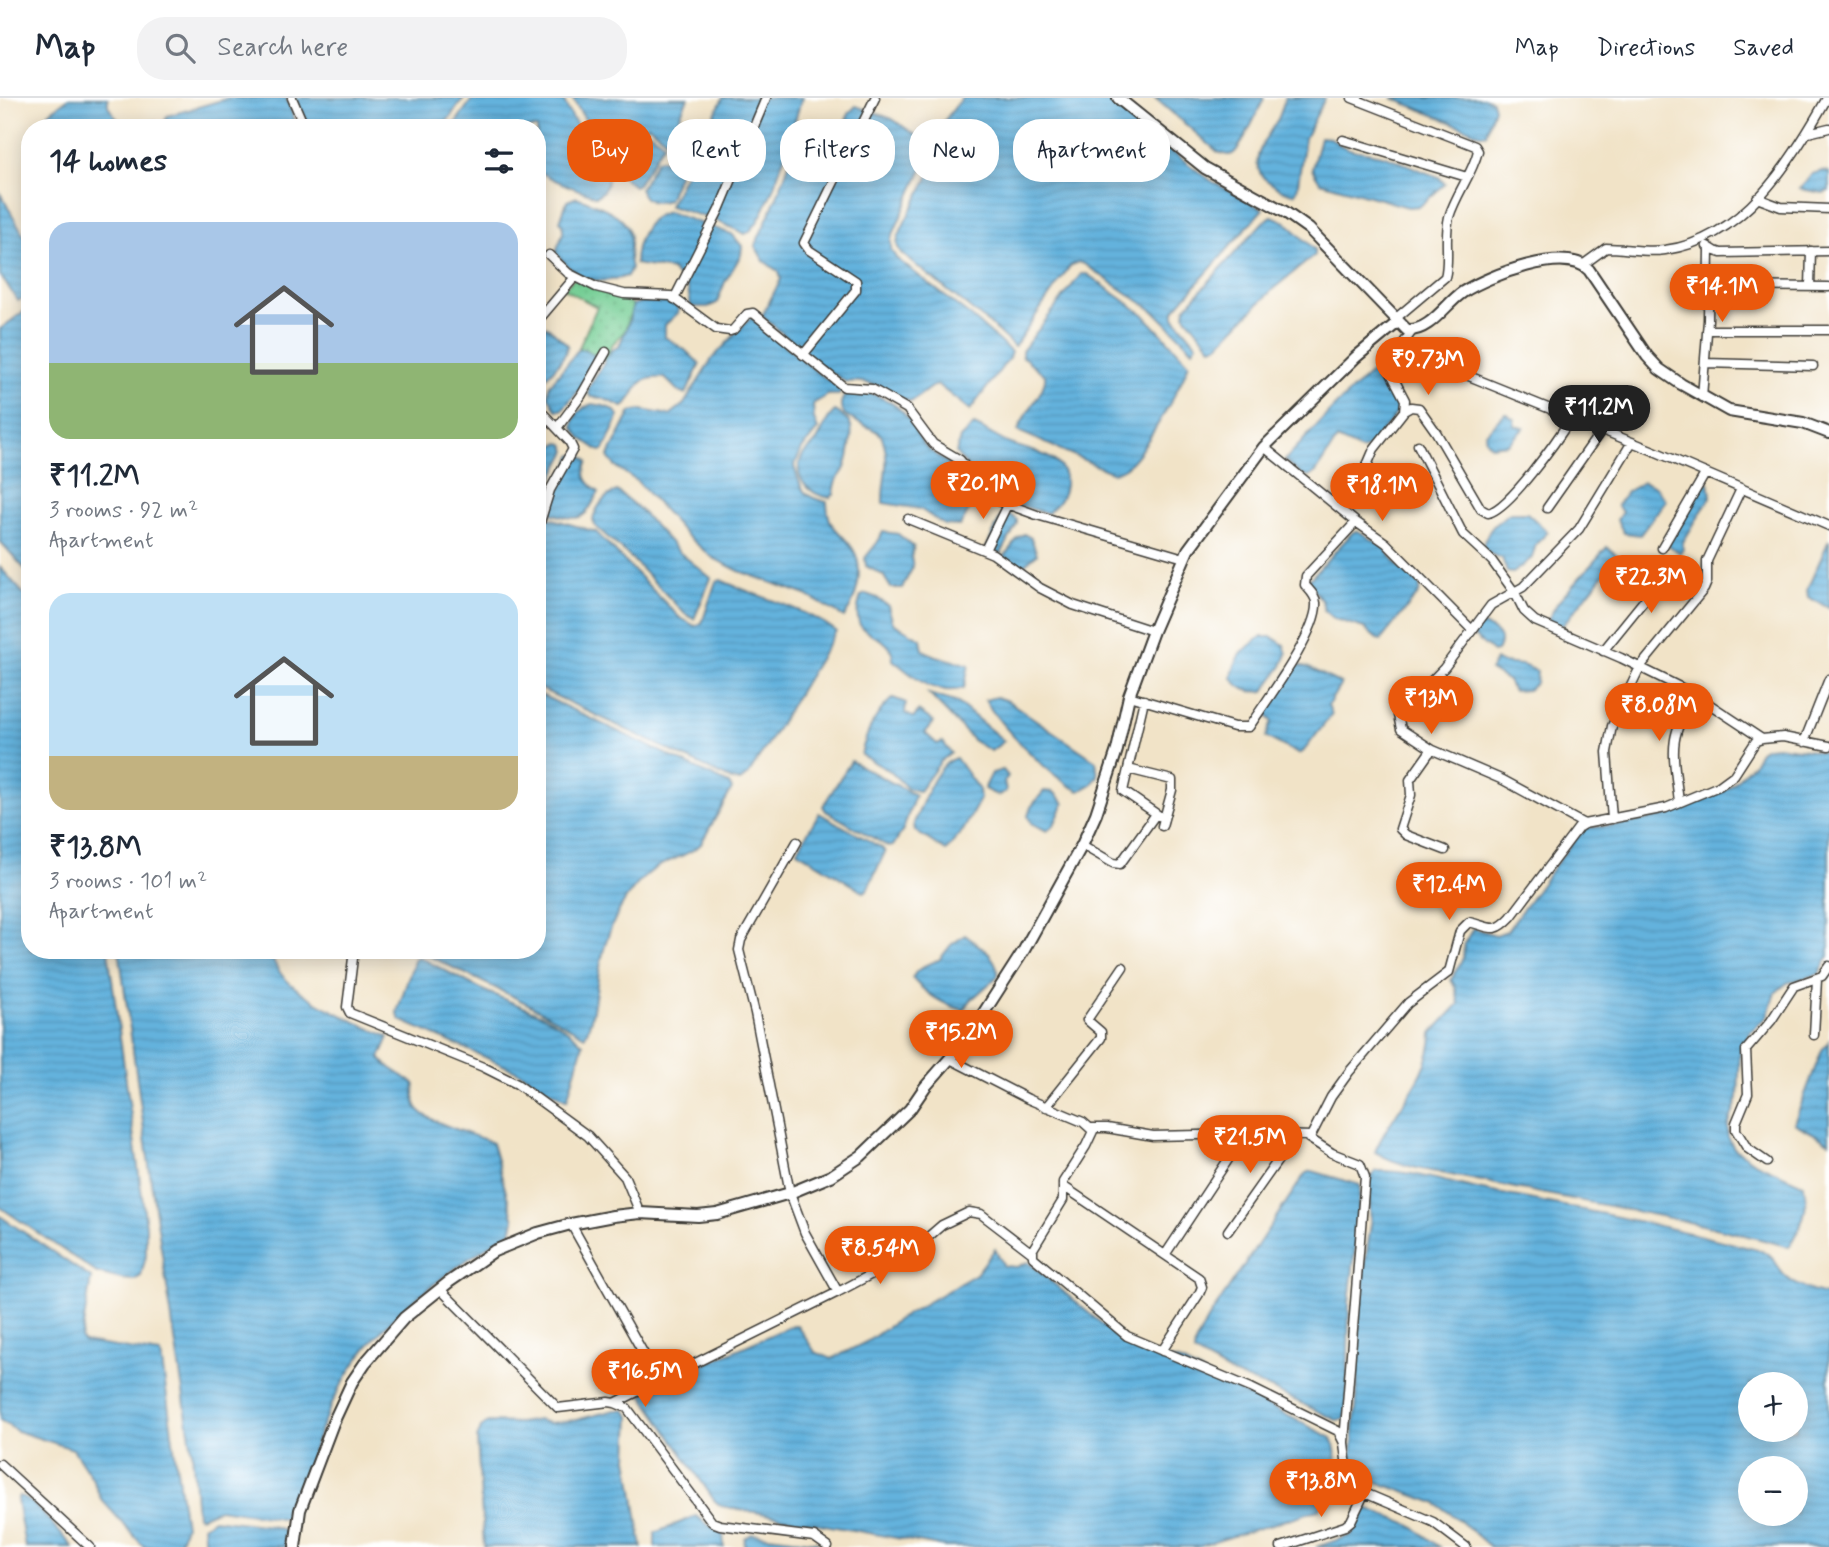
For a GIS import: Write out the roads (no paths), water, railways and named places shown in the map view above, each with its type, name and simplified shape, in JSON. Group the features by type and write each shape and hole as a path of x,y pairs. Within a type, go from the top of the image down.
{"street":[{"path":"292,98 301,119"},
{"path":"674,299 719,210 766,98"},
{"path":"803,355 856,290 856,281 809,250 804,243 875,98"},
{"path":"1118,98 1205,168 1285,212 1309,229 1403,325 1423,327 1450,300 1504,273 1548,261 1575,261 1584,264 1647,356 1660,369 1729,411 1803,423 1829,433"},
{"path":"1160,820 1122,791 1128,769 1137,698 1153,631 1184,558 1220,504 1264,447 1356,358 1403,325 1445,277 1447,270 1448,220 1478,151 1475,146 1352,98"},
{"path":"1584,264 1598,252 1615,248 1646,252 1666,250 1704,240 1717,232 1757,198 1783,169 1808,133 1827,98"},
{"path":"1808,133 1829,128"},
{"path":"1343,141 1466,177"},
{"path":"1757,198 1781,207 1829,209"},
{"path":"1702,397 1709,286 1709,248 1704,240"},
{"path":"1709,248 1721,253 1829,251"},
{"path":"1810,287 1811,251"},
{"path":"550,255 556,264 596,287 624,294 663,295 674,299 723,331 733,330 744,317 753,313 844,387 872,390 907,409 933,444 960,460 986,491 1007,505 1184,558"},
{"path":"546,311 575,277"},
{"path":"1709,286 1829,287"},
{"path":"1403,325 1402,346 1407,351 1632,442 1829,526"},
{"path":"1707,330 1829,330"},
{"path":"557,428 581,396 606,352"},
{"path":"1385,362 1405,400 1404,411"},
{"path":"1705,363 1813,366"},
{"path":"1333,502 1362,477 1374,449 1404,411 1411,407 1419,408 1436,432 1481,509 1493,513 1556,442 1571,418"},
{"path":"546,416 572,444 573,449 550,490 546,503"},
{"path":"1547,508 1601,431"},
{"path":"1584,824 1503,780 1433,750 1401,729 1398,715 1444,667 1491,605 1530,582 1579,529 1632,442"},
{"path":"1418,445 1463,534 1492,561 1515,593 1524,611 1535,621 1694,694 1762,739"},
{"path":"1264,447 1356,523 1386,544 1472,630"},
{"path":"1662,548 1705,474"},
{"path":"1612,819 1607,762 1608,739 1612,726 1640,667 1704,589 1707,582 1707,561 1741,489"},
{"path":"985,550 1007,505"},
{"path":"908,519 985,550 1040,588 1073,605 1153,631"},
{"path":"1137,698 1234,727 1249,727 1293,661 1316,612 1315,597 1305,585 1306,576 1356,523"},
{"path":"1603,651 1676,561"},
{"path":"1804,742 1829,679"},
{"path":"1679,802 1673,739 1679,720 1694,694"},
{"path":"295,1547 300,1510 333,1423 352,1382 404,1318 440,1289 494,1251 538,1233 571,1224 640,1213 698,1216 717,1214 790,1193 831,1176 861,1157 910,1109 953,1060 983,1014 1018,960 1082,845 1096,814 1116,750 1137,698"},
{"path":"1307,1138 1314,1133 1331,1097 1349,1072 1408,1003 1449,972 1460,931 1465,924 1469,922 1495,929 1500,927 1584,824 1651,811 1710,790 1727,781 1741,767 1756,741 1762,739 1783,737 1829,746"},
{"path":"1433,750 1410,780 1411,795 1400,829 1406,835 1445,850"},
{"path":"1082,845 1113,863 1120,864 1160,820 1172,790 1172,780 1128,769"},
{"path":"797,842 741,940 739,950 755,1013 790,1193 805,1233 838,1292"},
{"path":"353,959 347,1007 350,1013 483,1067 517,1084 588,1136 625,1177 640,1213"},
{"path":"1767,1162 1747,1148 1736,1130 1748,1094 1746,1050 1771,1021 1794,986 1817,979 1829,966"},
{"path":"1046,1107 1101,1038 1101,1032 1087,1020 1123,967"},
{"path":"1814,1035 1817,979"},
{"path":"953,1060 964,1068 1092,1128 1153,1136 1294,1136 1307,1138 1332,1153 1360,1164 1365,1177 1343,1443 1348,1476 1364,1494 1433,1522 1466,1547"},
{"path":"1032,1253 1063,1200 1063,1182 1092,1136 1092,1128"},
{"path":"1165,1255 1245,1134"},
{"path":"1228,1231 1294,1136"},
{"path":"1063,1186 1199,1278 1202,1287 1162,1352"},
{"path":"440,1289 558,1408 615,1403 906,1256 942,1225 969,1212 981,1214 1032,1253 1110,1324 1127,1336 1251,1388 1321,1422 1338,1432 1343,1443"},
{"path":"571,1224 659,1381"},
{"path":"615,1403 627,1409 712,1522 814,1537 828,1547"},
{"path":"0,1464 90,1547"},
{"path":"1281,1547 1345,1526 1354,1516 1364,1494"}],"water":[{"path":"69,98 108,98 108,106 117,119 44,119"},
{"path":"229,98 286,98 294,119 166,119 167,116"},
{"path":"295,98 464,98 449,119 305,119"},
{"path":"473,98 562,98 573,119 567,119 567,182 607,182 604,189 596,196 546,175 546,119 458,119"},
{"path":"572,98 688,98 679,119 667,119 666,140 653,129 653,119 585,119"},
{"path":"723,98 802,98 796,119 780,119 780,168 762,213 754,227 745,234 717,221 669,206 681,182 766,182 766,119 712,119"},
{"path":"962,98 1105,98 1132,119 1013,119 1013,182 1170,182 1170,149 1213,182 1263,209 1174,310 1174,317 1197,344 1193,350 1154,311 1078,262 1070,266 1014,347 901,253 897,245 898,238 925,182 999,182 999,119 946,119"},
{"path":"1155,98 1264,98 1241,143 1234,153 1228,155 1218,152"},
{"path":"1285,98 1325,98 1305,138 1297,190 1294,194 1269,182 1258,168 1263,142 1278,119"},
{"path":"1392,98 1483,98 1492,101 1494,108 1486,134 1480,134"},
{"path":"856,106 892,119 847,119"},
{"path":"895,121 909,130 909,182 916,182 891,239 891,249 896,258 973,318 1011,352 970,410 938,385 911,402 871,384 846,382 818,364 762,316 781,279 779,272 764,261 755,246 783,182 895,182"},
{"path":"653,135 664,143 653,160"},
{"path":"1320,137 1331,138 1348,149 1389,157 1439,177 1445,184 1420,206 1408,207 1320,182 1312,169"},
{"path":"662,159 667,163 667,182 675,182 668,200 659,202 645,197 640,189 644,182 653,182 653,167 657,160"},
{"path":"1829,172 1829,191 1823,193 1800,189 1812,174"},
{"path":"0,193 21,230 21,299 18,301 0,275"},
{"path":"577,197 603,207 625,223 630,240 631,268 627,276 605,281 587,279 572,270 556,253 563,233 560,221 567,201"},
{"path":"668,212 732,234 742,246 741,255 725,282 717,303 708,307 691,307 688,289 672,270 635,264 643,231 660,214"},
{"path":"1272,216 1286,222 1315,250 1315,255 1273,289 1218,345 1211,347 1184,314 1185,308 1263,222"},
{"path":"1081,274 1087,274 1143,314 1189,363 1147,442 1128,466 1113,473 1018,431 1045,381 1045,375 1022,356 1022,351"},
{"path":"647,300 669,300 679,309 665,325 665,337 700,364 686,394 678,391 665,378 654,378 642,382 623,407 602,398 591,397 588,393 589,387 611,351 619,346 633,305"},
{"path":"21,314 21,565 0,541 0,329"},
{"path":"751,317 819,374 842,389 839,395 828,395 813,404 818,429 802,449 794,466 807,495 827,502 832,524 857,557 858,584 853,602 844,617 806,595 739,571 713,558 686,535 638,482 615,466 608,457 631,412 641,410 670,415 684,404 712,359"},
{"path":"546,327 568,345 555,368 546,377"},
{"path":"584,349 600,359 585,383 562,410 556,410 548,395 549,386 578,350"},
{"path":"1381,364 1400,401 1399,410 1370,447 1361,450 1337,439 1316,472 1310,477 1301,475 1285,460 1334,407"},
{"path":"855,391 876,396 897,407 909,420 924,445 968,479 977,497 960,526 944,525 920,509 883,503 886,451 882,437 876,431 848,417 841,407 844,396"},
{"path":"592,404 611,409 619,416 604,450 600,451 581,438 573,427 578,412"},
{"path":"835,411 850,423 851,435 846,466 835,483 834,494 830,498 809,489 799,471 803,455 816,441"},
{"path":"1505,413 1514,419 1515,426 1524,428 1508,444 1491,446 1485,434"},
{"path":"974,425 1059,464 1064,472 1065,483 1061,498 1048,513 1010,503 985,488 956,453 960,438"},
{"path":"560,443 564,444 567,451 546,497 546,448"},
{"path":"574,455 582,456 588,461 586,479 599,492 586,513 571,518 553,514 548,507"},
{"path":"1643,482 1655,486 1666,500 1640,535 1624,533 1617,520 1622,512 1617,505 1627,492"},
{"path":"1702,482 1709,482 1711,496 1683,542 1683,550 1680,553 1666,544"},
{"path":"617,491 639,509 679,552 711,578 694,619 684,613 628,555 595,526 593,519 599,506"},
{"path":"1510,513 1527,513 1548,532 1536,544 1532,558 1513,573 1507,572 1502,558 1488,553 1483,546 1493,527"},
{"path":"1010,515 1017,520 1017,524 1001,554 986,549 1001,516"},
{"path":"546,517 596,532 679,617 695,626 702,623 716,581 721,580 796,609 836,631 748,775 740,781 732,780 546,691"},
{"path":"1358,531 1384,547 1399,567 1420,586 1419,593 1381,640 1364,628 1335,619 1324,611 1322,600 1307,582 1353,532"},
{"path":"883,532 898,534 914,547 911,557 913,567 902,588 891,588 883,575 866,566 865,558"},
{"path":"1024,534 1031,538 1037,554 1018,570 1002,559"},
{"path":"1829,540 1829,608 1808,597 1807,590"},
{"path":"1607,547 1618,556 1563,625 1545,625 1558,602"},
{"path":"0,567 21,591 21,959 109,959 146,1225 146,1256 141,1276 134,1280 97,1273 0,1207"},
{"path":"866,594 888,606 893,623 921,639 923,650 969,665 964,688 934,688 917,679 893,660 886,643 864,630 859,622 857,612 861,596"},
{"path":"1481,625 1494,631 1499,637 1497,651 1493,652 1471,634"},
{"path":"1261,637 1272,637 1284,645 1287,654 1264,691 1254,692 1242,688 1232,678 1241,654"},
{"path":"1496,660 1537,671 1536,683 1528,690 1513,691 1508,681 1490,670"},
{"path":"1298,665 1310,668 1341,684 1328,705 1332,714 1303,752 1298,754 1266,737 1272,721 1265,714 1288,671"},
{"path":"929,694 958,703 1004,741 991,751 975,742"},
{"path":"546,697 729,784 732,789 700,845 653,870 642,879 625,901 607,940 593,1011 585,1036 524,1002 436,959 546,959"},
{"path":"996,697 1008,701 1096,761 1098,776 1092,784 1080,791 1042,764 1002,724 985,700"},
{"path":"893,698 906,703 905,713 914,718 918,711 934,722 925,733 937,744 943,742 951,753 941,761 919,791 907,788 890,771 861,755 872,723"},
{"path":"1766,747 1829,753 1829,956 1819,974 1787,983 1775,993 1767,1017 1750,1032 1740,1051 1738,1098 1728,1126 1728,1137 1734,1148 1754,1162 1803,1184 1806,1200 1804,1217 1789,1247 1675,1219 1427,1170 1399,1163 1375,1152 1418,1080 1430,1049 1432,1033 1459,1004 1451,980 1463,958 1464,944 1473,928 1496,935 1507,931 1585,828 1626,824 1664,816 1729,788 1753,764 1760,751"},
{"path":"956,758 979,790 980,799 964,829 946,851 915,831 914,823 936,776 949,761"},
{"path":"851,761 915,795 903,830 893,846 889,847 826,811 823,806"},
{"path":"1003,770 1008,776 1004,782 1006,791 999,796 984,789 992,773"},
{"path":"1044,791 1054,792 1064,803 1054,825 1047,831 1031,823 1028,816 1031,807"},
{"path":"819,813 885,852 864,892 797,851"},
{"path":"965,935 992,957 998,976 971,1000 964,1010 936,998 912,978 926,965 939,960 951,945"},
{"path":"120,959 272,959 281,974 302,993 389,1037 380,1058 415,1084 414,1101 421,1112 492,1143 514,1220 511,1232 470,1258 406,1307 356,1362 335,1398 318,1436 287,1519 219,1509 200,1517 197,1516 192,1451"},
{"path":"415,959 423,959 483,990 536,1012 573,1034 583,1044 567,1100 521,1073 400,1020 397,1012"},
{"path":"1829,1041 1829,1142 1794,1123 1822,1050"},
{"path":"1312,1171 1360,1185 1349,1303 1345,1419 1336,1420 1269,1388 1232,1374 1194,1353 1195,1344 1206,1322 1305,1174"},
{"path":"1376,1171 1418,1175 1627,1219 1765,1252 1793,1282 1829,1296 1829,1547 1490,1547 1435,1503 1363,1477 1356,1472 1351,1462 1357,1396 1359,1303 1371,1224 1368,1180"},
{"path":"0,1216 91,1278 81,1339 84,1342 161,1354 185,1526 178,1547 144,1547 101,1499 92,1478 73,1449 17,1431 0,1420"},
{"path":"995,1249 1004,1266 1017,1267 1028,1262 1121,1340 1151,1354 1181,1362 1332,1438 1336,1456 1334,1475 1318,1510 1198,1547 945,1547 721,1506 714,1500 642,1394 793,1325 797,1325 815,1352 832,1359 868,1341 897,1320 976,1274"},
{"path":"625,1410 630,1416 628,1458 642,1547 484,1547 477,1439 481,1428 488,1422 519,1423 538,1420 549,1423 576,1420"},
{"path":"19,1496 40,1510 73,1547 25,1547 17,1500"},
{"path":"1367,1508 1412,1526 1440,1547 1316,1547 1352,1535"},
{"path":"696,1516 723,1532 724,1547 655,1547 655,1533"},
{"path":"213,1519 284,1530 285,1547 205,1547 203,1526"},
{"path":"752,1534 817,1542 822,1547 744,1547 745,1538"}]}
